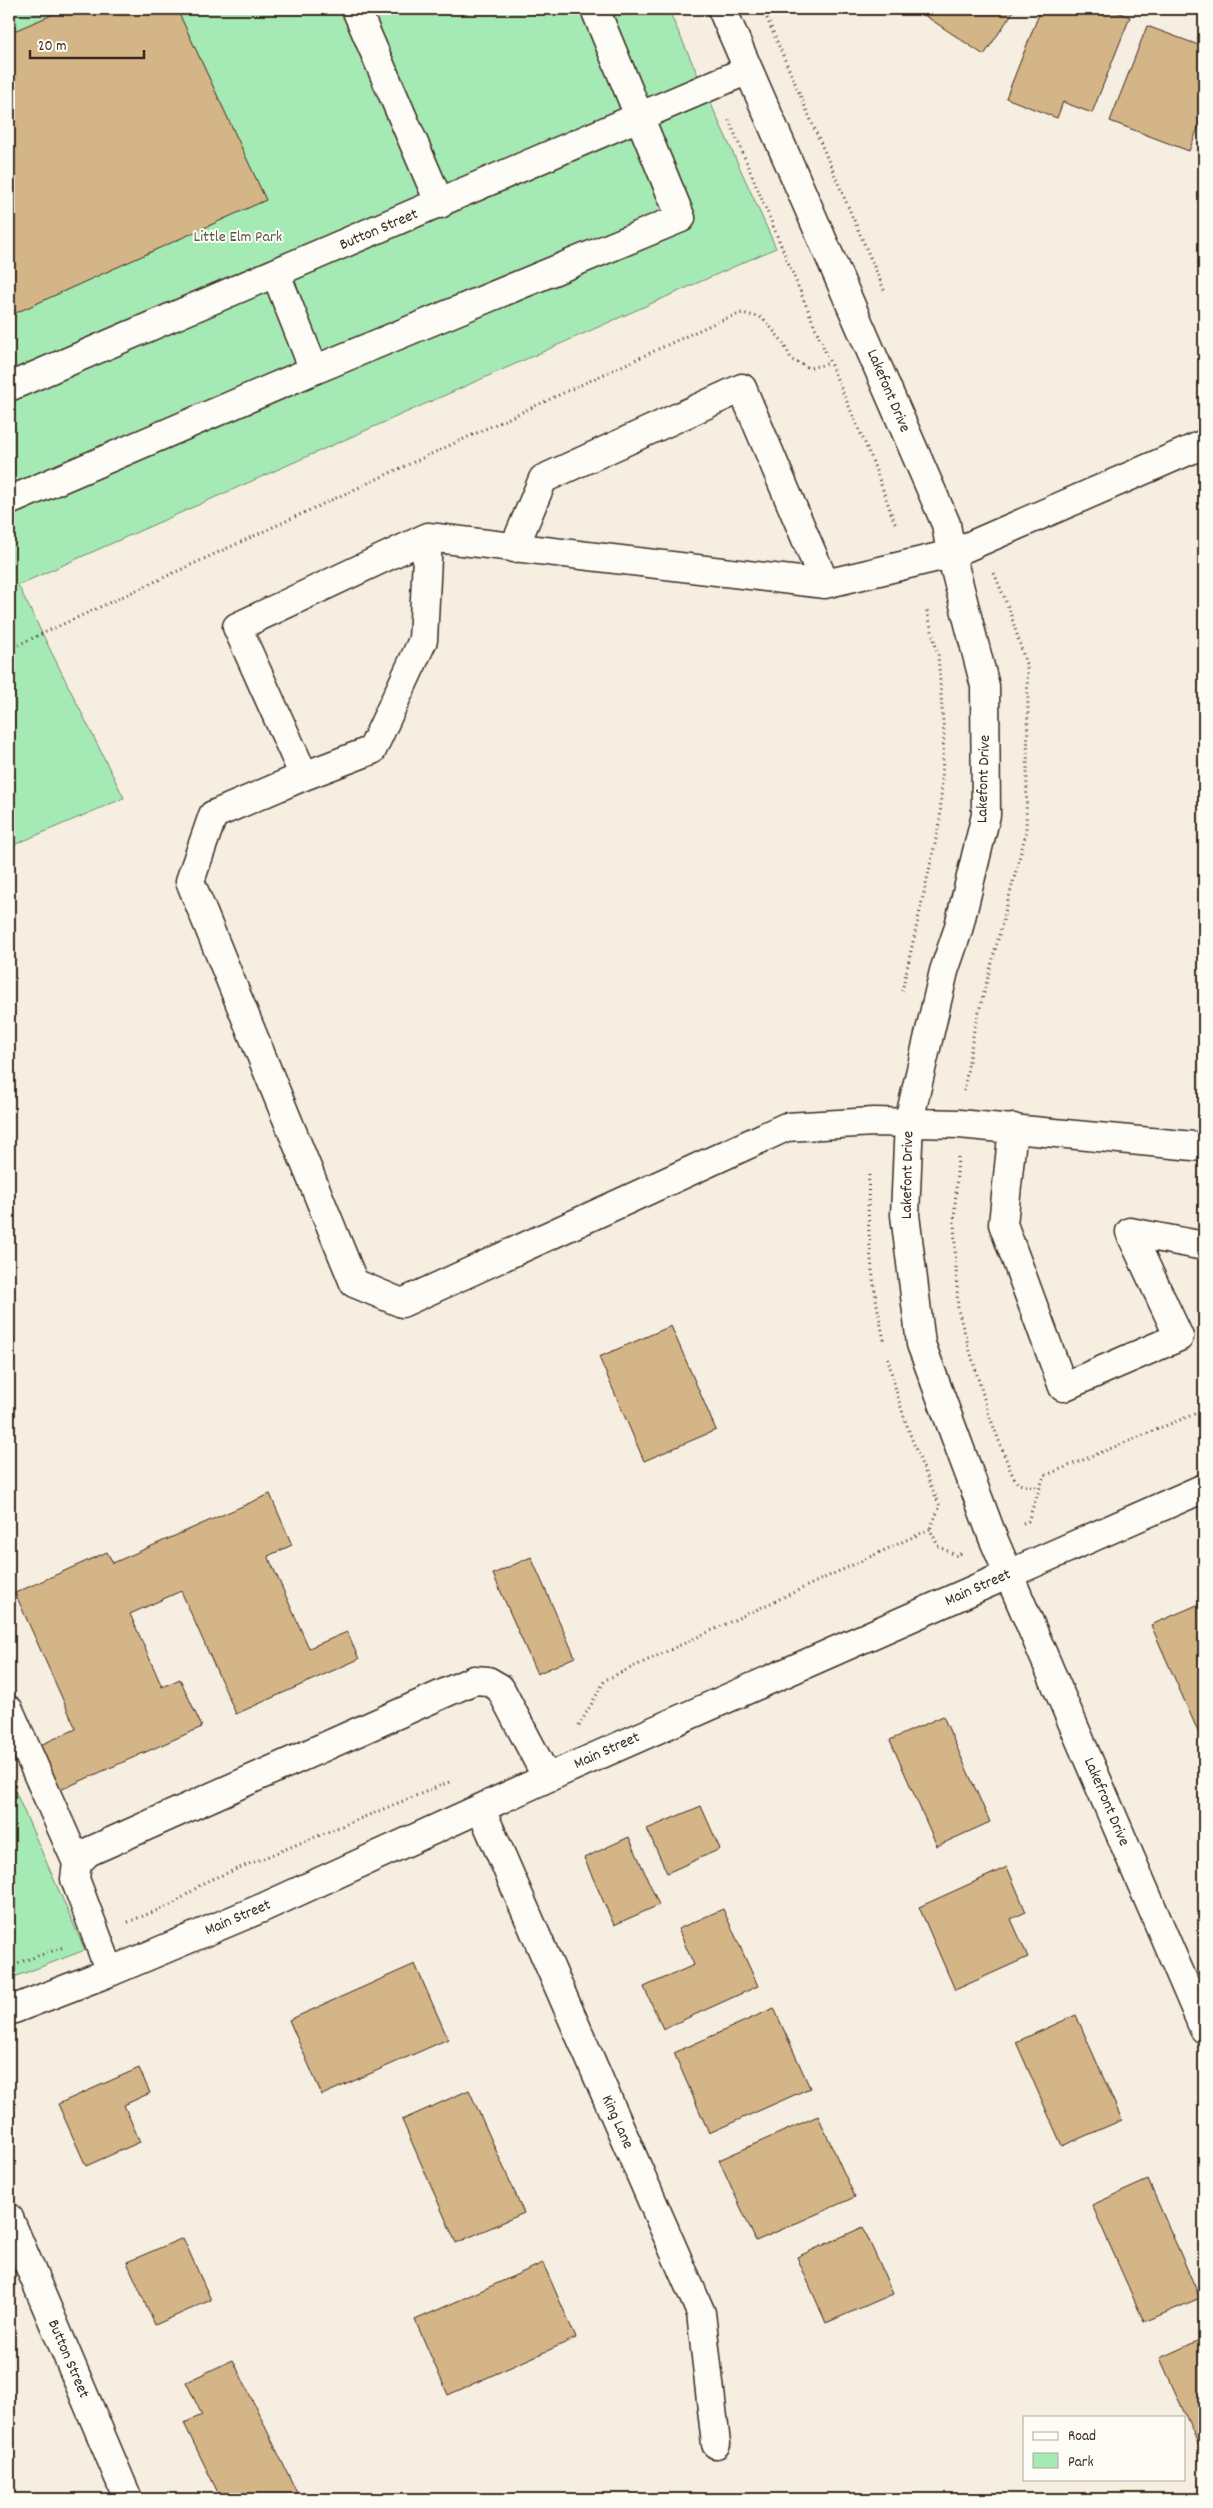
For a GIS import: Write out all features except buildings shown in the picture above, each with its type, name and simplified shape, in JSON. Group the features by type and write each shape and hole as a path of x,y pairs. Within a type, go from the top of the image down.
{"street":[{"path":"356,9 440,204"},
{"path":"9,501 314,370 682,218 595,9"},
{"name":"Lakefont Drive","path":"722,9 946,524 951,554 985,686 986,815 958,930 944,971 908,1122 905,1215 921,1344 1009,1574"},
{"name":"Button Street","path":"9,387 440,204 748,70"},
{"path":"276,274 314,370"},
{"path":"514,548 543,479 742,388 825,584"},
{"path":"304,776 237,627 428,537 825,584 951,554 1204,444"},
{"path":"428,537 422,640 372,750 304,776 213,815 190,881 354,1282 402,1304 786,1127 908,1122 960,1124 1204,1147"},
{"path":"1013,1128 1003,1224 1063,1388 1178,1337 1130,1232 1204,1246"},
{"name":"Main Street","path":"9,2011 110,1972 262,1908 547,1778 1204,1488"},
{"name":"Lakefront Drive","path":"1009,1574 1204,2029"},
{"path":"77,1863 88,1852 474,1680 488,1681 500,1688 547,1778"},
{"path":"9,1710 77,1863 75,1879 110,1972"},
{"name":"King Lane","path":"481,1809 701,2313 716,2444"},
{"name":"Button Street","path":"9,2218 128,2499"}],"path":[{"path":"728,120 830,363 872,457 896,526"},
{"path":"9,649 727,318 742,313 764,318 782,341 792,360 810,368 830,363"},
{"path":"981,541 1009,609 1027,667 1026,833 974,1030 960,1124 954,1222 958,1310 988,1412 1011,1472 1018,1484 1040,1488"},
{"path":"901,996 940,821 944,735 938,655 926,607"},
{"path":"1028,1521 1044,1476 1204,1410"},
{"path":"572,1730 579,1727 605,1680 930,1529 938,1546 957,1556"},
{"path":"126,1923 174,1904 205,1882 460,1778"},
{"path":"9,1966 70,1945"}],"green space":[{"name":"Little Elm Park","path":"9,9 668,9 776,248 18,585 124,798 9,847"},
{"path":"9,1777 85,1950 9,1979"}]}
